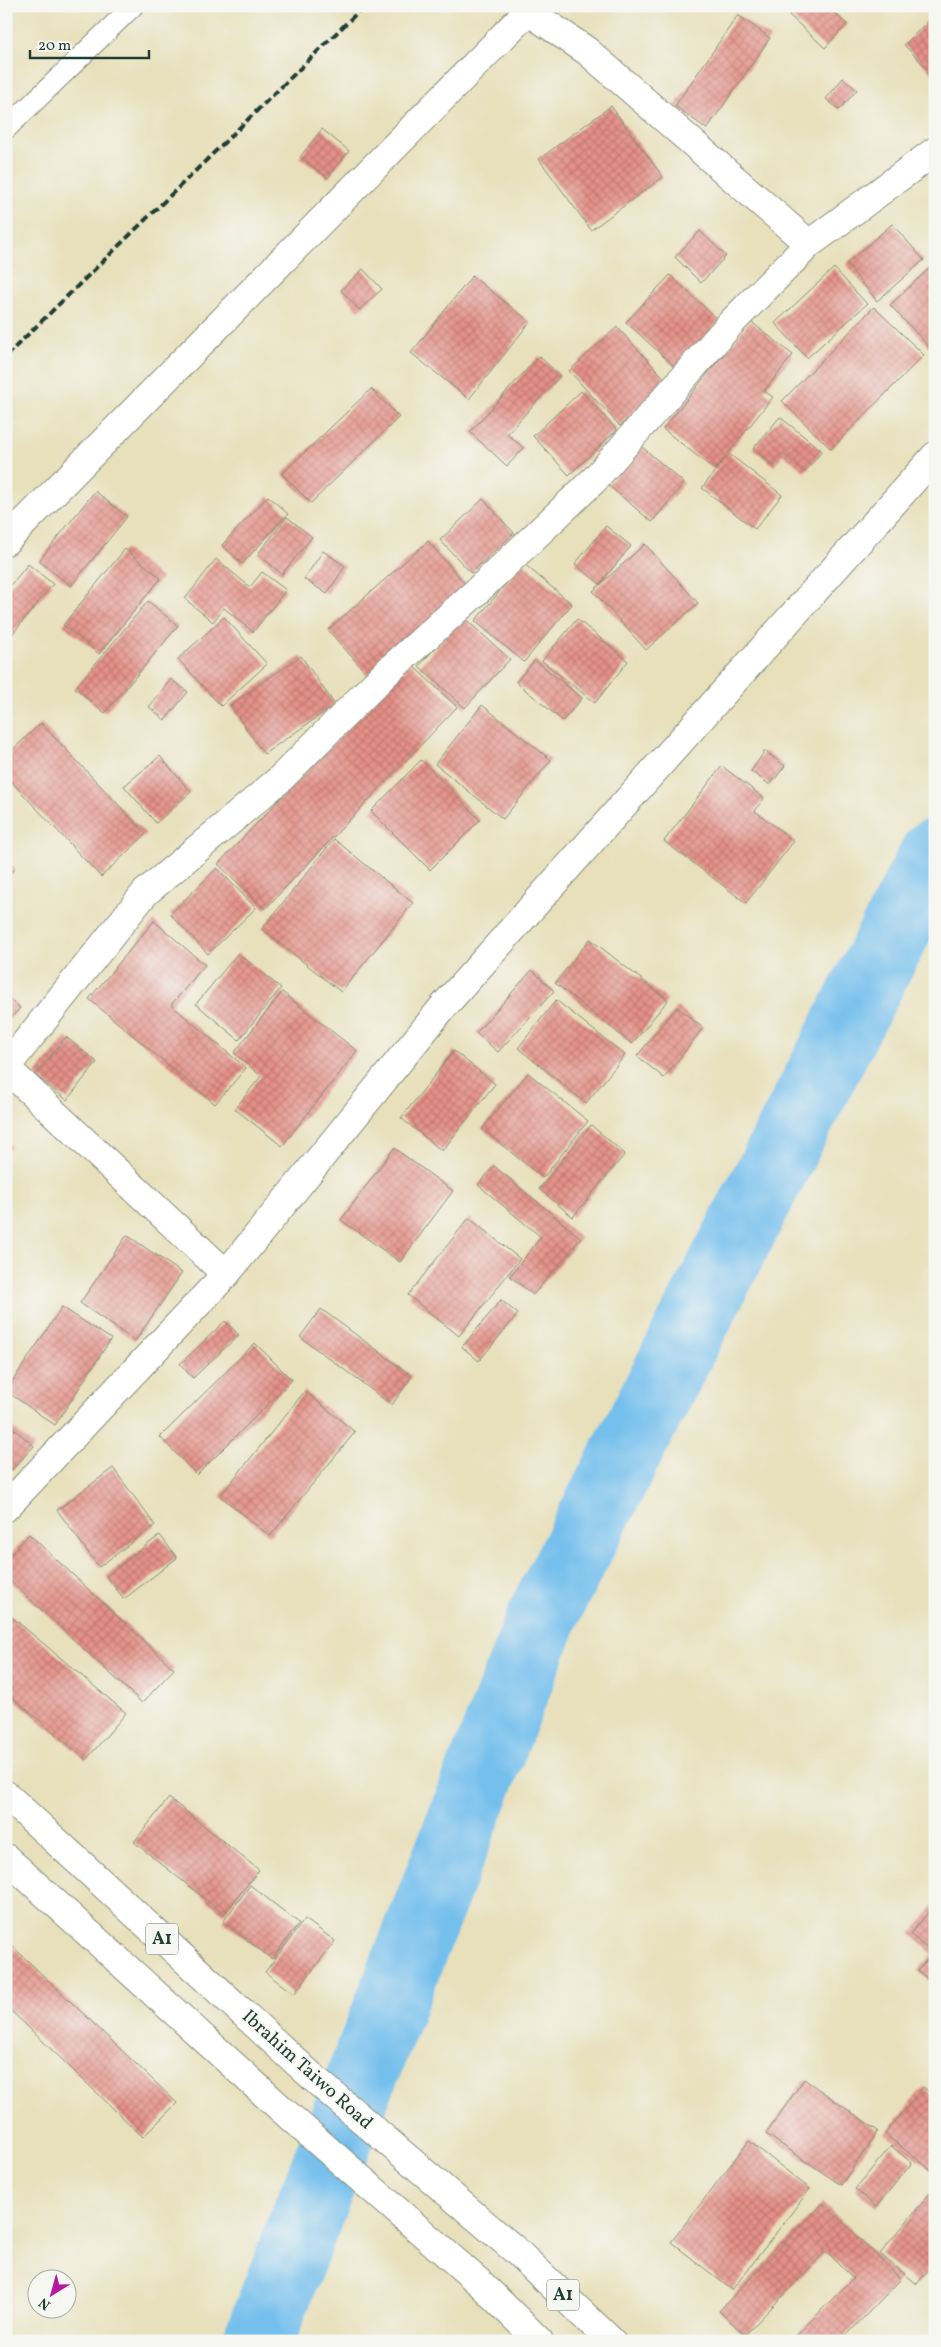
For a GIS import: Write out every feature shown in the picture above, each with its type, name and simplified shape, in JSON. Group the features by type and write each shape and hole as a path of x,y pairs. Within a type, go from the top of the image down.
{"main road":[{"path":"6,541 532,9 587,51 809,244"},
{"path":"226,1274 6,1068 145,893 279,780 387,672 475,593 594,480 731,323 809,244 935,151"},
{"path":"6,1507 226,1274 443,1007 935,456"},
{"name":"Ibrahim Taiwo Road","path":"6,1795 318,2082 515,2250 611,2341"},
{"name":"A1","path":"6,1858 289,2116 481,2284 539,2341"}],"lane":[{"path":"6,129 133,6"}],"building":[{"path":"797,6 827,6 847,24 825,48 789,15"},
{"path":"935,14 935,76 904,45"},
{"path":"738,15 770,38 707,129 675,106"},
{"path":"843,78 857,90 839,110 826,99"},
{"path":"611,106 663,177 591,230 539,159"},
{"path":"322,129 349,151 328,178 300,157"},
{"path":"892,224 924,260 877,301 846,264"},
{"path":"700,231 726,256 701,283 675,257"},
{"path":"935,263 935,346 931,349 890,305"},
{"path":"834,268 867,304 807,358 775,323"},
{"path":"363,269 382,289 359,310 341,290"},
{"path":"670,275 719,321 676,368 626,322"},
{"path":"472,276 530,322 469,399 411,353"},
{"path":"874,307 924,355 831,449 782,401"},
{"path":"750,321 793,355 764,391 773,397 728,453 782,495 755,529 702,488 726,457 715,470 663,429"},
{"path":"617,327 668,382 620,426 569,371"},
{"path":"539,356 560,376 507,434 524,448 507,466 470,432"},
{"path":"371,389 399,417 311,503 282,474"},
{"path":"581,391 617,430 569,475 533,436"},
{"path":"780,417 822,451 805,472 783,454 774,466 753,449"},
{"path":"641,446 684,483 652,522 608,485"},
{"path":"95,491 127,517 71,586 39,561"},
{"path":"268,496 288,514 242,564 222,545"},
{"path":"483,499 514,533 471,573 440,540"},
{"path":"287,517 312,537 282,574 258,554"},
{"path":"606,526 631,546 600,584 575,564"},
{"path":"428,541 467,586 368,675 328,630"},
{"path":"645,544 698,603 646,650 593,591"},
{"path":"125,549 161,578 99,654 63,625"},
{"path":"323,551 345,566 327,594 304,579"},
{"path":"216,559 250,587 262,572 286,590 253,632 224,608 213,622 185,599"},
{"path":"523,563 572,604 524,662 475,621"},
{"path":"28,564 53,584 6,642 6,591"},
{"path":"148,601 178,626 105,713 75,688"},
{"path":"224,617 267,664 221,706 178,659"},
{"path":"463,617 510,659 465,708 419,666"},
{"path":"577,619 628,661 595,703 542,661"},
{"path":"301,656 335,705 264,754 230,705"},
{"path":"535,660 582,698 563,721 516,682"},
{"path":"410,663 457,707 265,909 218,864"},
{"path":"171,679 188,692 165,720 149,707"},
{"path":"482,705 551,760 503,819 435,764"},
{"path":"41,723 146,834 101,877 6,776 6,756"},
{"path":"765,751 785,766 770,785 751,771"},
{"path":"160,756 191,792 156,823 124,786"},
{"path":"421,760 480,820 430,870 371,811"},
{"path":"722,766 764,798 755,811 794,841 746,903 664,841"},
{"path":"334,839 413,903 341,992 262,929"},
{"path":"6,860 15,869 6,877"},
{"path":"217,868 256,908 208,954 170,914"},
{"path":"154,921 205,965 171,1005 246,1068 215,1104 89,999"},
{"path":"590,939 668,1000 632,1044 555,983"},
{"path":"238,953 281,988 239,1040 196,1004"},
{"path":"532,970 554,991 498,1052 476,1033"},
{"path":"282,992 357,1051 282,1146 235,1109 261,1076 234,1053"},
{"path":"6,996 20,1008 6,1023"},
{"path":"556,1000 625,1055 586,1103 518,1048"},
{"path":"677,1007 703,1028 664,1078 637,1056"},
{"path":"66,1037 97,1062 67,1100 35,1075"},
{"path":"454,1051 495,1084 442,1151 401,1118"},
{"path":"528,1073 588,1121 543,1178 482,1129"},
{"path":"591,1125 625,1154 573,1217 539,1189"},
{"path":"6,1141 12,1147 6,1152"},
{"path":"394,1148 453,1191 400,1262 341,1220"},
{"path":"494,1166 581,1238 533,1295 510,1276 541,1237 478,1185"},
{"path":"469,1218 520,1259 459,1336 408,1295"},
{"path":"127,1235 182,1273 135,1341 80,1303"},
{"path":"501,1300 518,1314 479,1361 462,1347"},
{"path":"62,1307 111,1339 55,1425 6,1391"},
{"path":"321,1309 412,1376 392,1405 300,1337"},
{"path":"225,1321 239,1335 193,1378 180,1364"},
{"path":"255,1343 292,1380 197,1475 160,1437"},
{"path":"305,1391 355,1432 270,1536 220,1496"},
{"path":"8,1424 34,1446 12,1470 6,1466 6,1426"},
{"path":"113,1468 155,1525 99,1567 57,1510"},
{"path":"29,1534 174,1669 142,1703 6,1577 6,1559"},
{"path":"160,1535 177,1558 124,1599 106,1576"},
{"path":"6,1612 126,1713 86,1760 6,1692"},
{"path":"169,1798 259,1870 224,1914 134,1842"},
{"path":"250,1885 299,1923 272,1959 223,1922"},
{"path":"935,1904 935,1985 918,1971 932,1953 910,1934"},
{"path":"305,1919 335,1941 294,1994 265,1972"},
{"path":"6,1940 177,2103 143,2137 6,2006"},
{"path":"935,2068 935,2081 929,2076"},
{"path":"804,2079 878,2131 841,2185 766,2134"},
{"path":"923,2087 935,2096 935,2173 885,2134"},
{"path":"749,2141 810,2189 732,2290 671,2242"},
{"path":"891,2146 912,2163 876,2207 855,2189"},
{"path":"935,2187 935,2262 917,2284 880,2254"},
{"path":"823,2203 901,2279 841,2341 791,2341 853,2278 826,2251 745,2335 719,2311"}],"waterway":[{"path":"258,2341 545,1611 935,854"}],"railway":[{"path":"6,356 364,6"}]}
